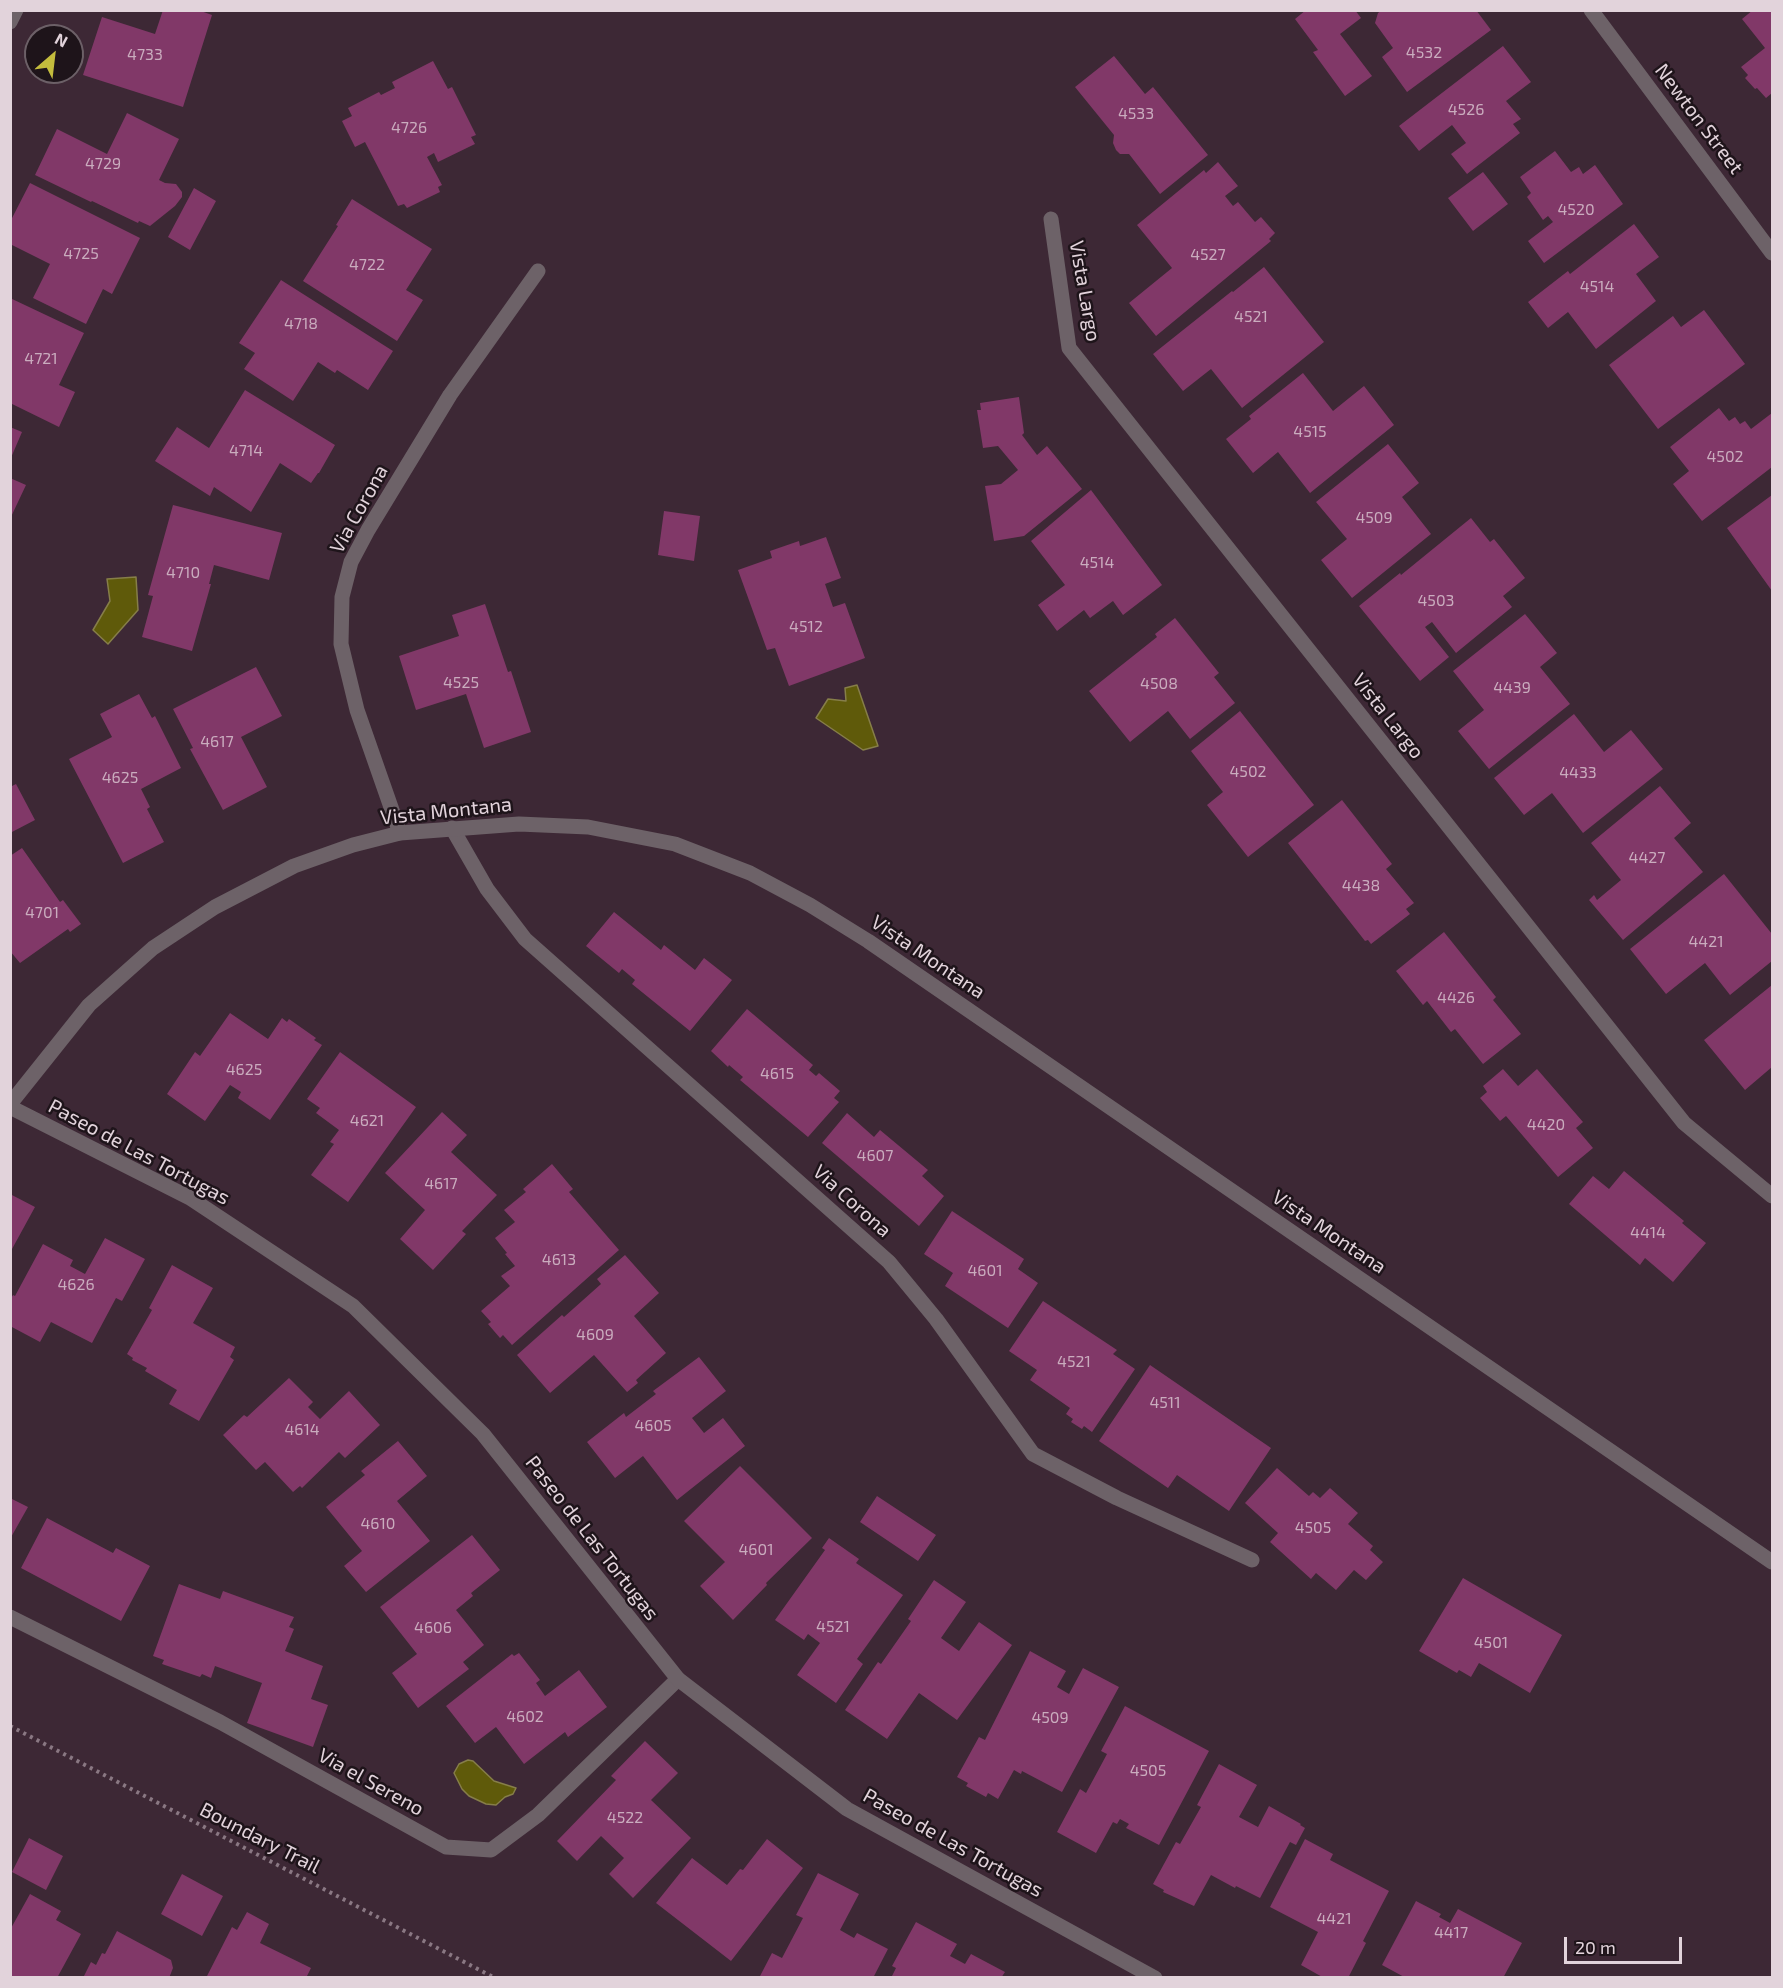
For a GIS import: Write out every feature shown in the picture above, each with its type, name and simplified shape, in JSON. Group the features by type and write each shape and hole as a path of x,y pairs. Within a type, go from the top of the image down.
{"street":[{"path":"10,22 16,10"},
{"name":"Newton Street","path":"1591,10 1773,253"},
{"name":"Vista Largo","path":"1051,219 1069,348 1684,1123 1773,1196"},
{"name":"Via Corona","path":"400,833 354,699 341,644 342,597 351,562 368,530 450,394 538,271"},
{"name":"Vista Montana","path":"10,1106 89,1005 153,948 215,907 294,866 353,845 400,833 519,824 588,826 675,844 750,873 810,905 878,948 1773,1562"},
{"name":"Via Corona","path":"452,828 487,889 525,939 889,1262 936,1319 1033,1454 1117,1498 1252,1560"},
{"name":"Paseo de Las Tortugas","path":"10,1106 190,1198 353,1306 483,1434 678,1679 847,1809 1155,1977"},
{"name":"Via el Sereno","path":"10,1617 220,1722 446,1847 492,1850 538,1815 678,1679"}],"path":[{"name":"Boundary Trail","path":"10,1726 495,1977"}],"shaded area":[{"path":"136,577 138,610 108,644 93,630 110,601 107,579"},
{"path":"857,685 878,746 863,750 816,718 828,699 846,701 845,688"},
{"path":"468,1760 473,1761 494,1781 516,1788 513,1794 505,1797 496,1805 486,1804 469,1796 462,1789 454,1773 459,1764"}],"building":[{"path":"163,10 198,10 212,15 183,107 84,75 102,17 155,34"},
{"path":"1306,10 1355,10 1361,18 1340,34 1372,76 1345,96 1313,52 1318,50 1295,19"},
{"path":"1382,10 1476,10 1491,30 1407,92 1382,57 1393,48 1375,23 1378,13"},
{"path":"1753,10 1772,10 1772,93 1766,98 1745,78 1748,75 1741,67 1765,48 1742,19"},
{"path":"1503,46 1531,82 1506,101 1521,119 1513,124 1520,133 1467,174 1451,154 1466,143 1452,125 1419,151 1399,126"},
{"path":"1114,56 1145,94 1153,87 1208,155 1160,194 1129,154 1120,154 1116,150 1113,143 1114,135 1075,87"},
{"path":"433,61 448,89 452,87 476,135 471,137 475,144 438,162 434,153 427,157 442,185 438,187 440,192 407,208 404,204 398,206 365,142 355,147 342,121 352,116 348,108 379,92 381,95 395,88 392,82"},
{"path":"127,113 179,139 159,180 176,184 182,192 182,197 175,206 150,226 139,221 138,223 35,175 57,129 107,154"},
{"path":"1555,151 1571,172 1579,167 1583,174 1595,165 1623,204 1544,263 1528,241 1553,222 1548,216 1543,220 1527,197 1531,193 1520,177"},
{"path":"1218,162 1238,186 1225,196 1233,206 1238,202 1255,222 1261,217 1275,233 1269,239 1271,241 1156,336 1129,303 1172,268 1137,225 1204,170 1206,173"},
{"path":"1483,172 1508,204 1473,231 1448,198"},
{"path":"30,183 140,238 112,294 103,289 86,324 33,298 50,264 10,244 10,222"},
{"path":"194,188 216,201 190,250 168,237"},
{"path":"352,199 432,249 406,290 423,300 397,341 303,281 338,226 336,225"},
{"path":"1634,224 1659,257 1636,274 1656,301 1596,349 1568,312 1548,328 1528,302 1568,271 1570,274"},
{"path":"1264,267 1324,342 1242,408 1211,369 1183,391 1153,354"},
{"path":"281,280 393,351 368,390 337,370 335,373 318,362 293,401 244,369 255,353 239,343"},
{"path":"10,298 84,333 59,385 75,392 59,427 10,403"},
{"path":"1704,310 1745,364 1658,429 1609,365 1673,316 1681,327"},
{"path":"1303,373 1333,411 1364,386 1394,425 1310,493 1278,452 1253,473 1226,439 1251,419 1249,416"},
{"path":"245,390 335,445 311,483 280,463 251,512 214,487 210,496 155,461 177,427 209,448"},
{"path":"1019,397 1024,433 1022,435 1037,455 1047,446 1082,489 1024,536 994,541 985,486 1001,484 1018,470 998,446 983,448 977,410 981,410 980,403"},
{"path":"1719,408 1729,421 1735,417 1740,424 1745,421 1751,429 1772,413 1772,467 1702,521 1673,484 1689,471 1670,447"},
{"path":"10,427 22,432 10,460"},
{"path":"1388,444 1419,483 1402,497 1431,534 1352,598 1321,560 1347,539 1316,502"},
{"path":"10,478 26,485 10,519"},
{"path":"1091,490 1162,585 1123,615 1113,601 1090,618 1084,610 1057,631 1038,605 1065,585 1031,541"},
{"path":"1772,495 1772,591 1727,528"},
{"path":"173,505 282,533 269,580 214,565 209,584 211,584 192,651 142,637 153,596 148,595"},
{"path":"664,511 700,516 694,561 658,555"},
{"path":"1471,518 1490,542 1494,539 1525,578 1503,596 1512,607 1456,653 1432,622 1425,627 1449,657 1420,681 1359,606"},
{"path":"826,537 841,578 825,584 833,607 845,603 865,658 789,686 775,648 767,650 738,570 772,558 770,551 799,541 800,546"},
{"path":"485,604 508,672 511,671 531,732 484,748 466,694 416,710 399,656 459,636 452,615"},
{"path":"1525,614 1557,653 1540,667 1570,704 1489,769 1458,731 1484,710 1453,671"},
{"path":"1175,618 1219,673 1214,677 1235,703 1190,739 1168,711 1130,742 1089,691 1157,637 1155,634"},
{"path":"256,667 282,716 241,737 267,787 223,810 190,749 193,748 173,709"},
{"path":"139,694 152,718 155,716 181,768 141,789 150,807 147,809 164,842 123,863 69,759 112,737 100,714"},
{"path":"1240,711 1314,805 1248,857 1207,805 1223,792 1191,751"},
{"path":"1574,714 1604,752 1631,730 1663,769 1583,833 1552,793 1524,815 1494,778"},
{"path":"16,784 35,820 10,833 10,787"},
{"path":"1660,786 1691,823 1674,838 1703,872 1623,940 1589,900 1594,895 1597,900 1621,880 1591,843"},
{"path":"1342,800 1392,864 1386,869 1414,903 1406,909 1410,914 1371,944 1368,940 1365,941 1288,843"},
{"path":"22,848 60,902 63,900 81,924 70,932 68,929 20,963 10,951 10,856"},
{"path":"1724,874 1772,934 1772,961 1730,995 1705,963 1666,994 1630,949"},
{"path":"614,912 661,950 664,945 695,970 704,958 732,980 690,1031 632,984 635,980 622,969 619,973 586,946"},
{"path":"1444,932 1496,997 1493,1000 1521,1034 1483,1064 1455,1029 1451,1032 1427,1001 1423,1005 1396,971"},
{"path":"1772,985 1772,1067 1745,1090 1704,1040"},
{"path":"747,1009 813,1065 809,1070 816,1076 819,1073 840,1091 834,1098 839,1102 808,1137 740,1080 743,1077 711,1051"},
{"path":"230,1013 268,1039 282,1018 287,1022 289,1019 322,1045 270,1120 238,1098 241,1092 230,1085 205,1121 167,1094 195,1052 200,1056"},
{"path":"340,1052 416,1107 348,1202 311,1175 334,1144 330,1142 339,1130 316,1113 320,1108 307,1099"},
{"path":"1503,1069 1518,1086 1537,1069 1583,1122 1576,1128 1593,1148 1558,1177 1506,1116 1500,1121 1480,1098 1487,1092 1483,1086"},
{"path":"442,1112 467,1135 451,1152 497,1195 462,1231 466,1234 433,1270 400,1239 425,1210 385,1173"},
{"path":"847,1113 874,1137 880,1130 928,1170 922,1176 944,1196 919,1226 822,1143"},
{"path":"552,1164 573,1189 569,1192 619,1250 512,1345 503,1335 500,1338 488,1324 491,1322 481,1311 510,1286 501,1276 515,1266 495,1238 515,1222 504,1210 526,1192 523,1189"},
{"path":"1624,1171 1684,1221 1682,1223 1706,1243 1673,1282 1645,1258 1640,1265 1569,1204 1593,1176 1609,1189"},
{"path":"10,1194 35,1207 12,1249 10,1248"},
{"path":"952,1211 1024,1259 1018,1269 1038,1283 1008,1328 945,1286 953,1273 924,1254"},
{"path":"105,1238 145,1259 122,1301 116,1298 92,1343 51,1322 40,1342 10,1326 10,1300 13,1295 15,1296 43,1244 73,1260 70,1266 85,1274"},
{"path":"625,1255 659,1293 634,1316 666,1353 636,1380 638,1383 627,1392 594,1355 550,1393 517,1355 601,1284 597,1279"},
{"path":"172,1265 213,1288 193,1323 235,1347 230,1357 234,1360 199,1421 169,1404 177,1390 145,1371 147,1368 132,1360 133,1358 127,1354 152,1310 149,1308"},
{"path":"1043,1301 1117,1350 1113,1354 1135,1369 1092,1432 1084,1426 1082,1429 1071,1422 1073,1419 1066,1414 1070,1408 1030,1380 1037,1370 1009,1351"},
{"path":"699,1357 726,1391 692,1418 704,1433 723,1418 745,1446 677,1500 643,1456 615,1478 587,1442 624,1413 626,1417 656,1394 653,1391"},
{"path":"1150,1365 1271,1448 1229,1511 1177,1475 1168,1488 1099,1441"},
{"path":"289,1378 313,1402 308,1407 320,1419 349,1391 380,1425 345,1458 339,1452 302,1488 300,1486 293,1492 265,1462 256,1470 223,1435 244,1415 247,1417"},
{"path":"398,1441 427,1476 397,1501 430,1541 366,1592 344,1566 362,1551 326,1507 365,1475 361,1471"},
{"path":"740,1466 812,1538 766,1583 767,1585 733,1620 700,1586 725,1562 684,1521"},
{"path":"1277,1468 1309,1496 1313,1492 1320,1498 1330,1488 1358,1513 1348,1524 1373,1546 1370,1550 1383,1562 1366,1580 1354,1570 1336,1590 1316,1573 1311,1579 1270,1542 1278,1533 1245,1503"},
{"path":"877,1496 936,1535 918,1561 860,1522"},
{"path":"10,1498 28,1507 10,1539"},
{"path":"47,1518 113,1553 116,1548 150,1566 121,1621 21,1568"},
{"path":"472,1535 500,1570 471,1593 473,1596 456,1610 484,1645 463,1662 469,1669 418,1708 392,1673 417,1654 380,1607"},
{"path":"829,1538 859,1559 856,1563 903,1595 857,1659 863,1664 836,1703 797,1675 820,1643 808,1634 804,1640 775,1620 825,1550 822,1548"},
{"path":"1463,1578 1562,1635 1530,1693 1479,1663 1471,1677 1459,1670 1457,1673 1419,1651"},
{"path":"934,1580 966,1602 941,1638 959,1651 979,1622 1012,1645 957,1720 919,1693 887,1739 845,1710 878,1662 881,1664 911,1621 908,1619"},
{"path":"179,1584 220,1599 223,1591 294,1617 289,1627 294,1629 285,1651 323,1666 311,1699 328,1705 313,1747 247,1723 262,1683 215,1666 211,1678 202,1674 200,1677 162,1664 164,1660 153,1656"},
{"path":"1030,1651 1066,1671 1057,1687 1069,1694 1083,1668 1119,1687 1062,1792 1022,1771 1021,1774 1014,1770 998,1799 988,1793 986,1797 966,1786 968,1783 957,1777 979,1737 985,1740"},
{"path":"519,1653 540,1680 536,1683 545,1696 579,1670 607,1707 568,1737 565,1732 524,1764 496,1727 475,1743 446,1706 512,1654 514,1656"},
{"path":"1125,1706 1209,1751 1159,1845 1126,1828 1129,1824 1120,1819 1117,1824 1113,1822 1096,1853 1057,1832 1080,1789 1086,1793 1107,1754 1101,1751"},
{"path":"645,1741 678,1773 651,1800 691,1838 633,1898 609,1874 624,1858 601,1836 577,1861 557,1841 616,1780 611,1776"},
{"path":"1219,1764 1257,1785 1239,1817 1258,1827 1269,1806 1305,1828 1296,1845 1290,1842 1260,1898 1211,1875 1194,1906 1163,1892 1164,1890 1153,1884 1176,1842 1180,1844 1201,1807 1197,1805"},
{"path":"29,1838 63,1856 46,1890 12,1872"},
{"path":"767,1839 803,1868 731,1961 656,1903 692,1858 727,1885 740,1869 743,1870"},
{"path":"1305,1839 1333,1854 1330,1860 1389,1891 1363,1941 1366,1943 1348,1978 1324,1978 1301,1965 1318,1932 1270,1907"},
{"path":"818,1873 859,1894 840,1930 854,1938 857,1933 888,1949 873,1978 759,1978 772,1953 782,1958 803,1918 796,1915"},
{"path":"182,1874 223,1896 202,1936 161,1914"},
{"path":"30,1894 61,1911 56,1920 81,1934 57,1978 10,1978 10,1930"},
{"path":"1416,1901 1441,1914 1439,1917 1450,1923 1458,1909 1522,1943 1503,1978 1406,1978 1382,1965"},
{"path":"247,1912 269,1924 260,1943 311,1968 306,1978 206,1978 232,1927 237,1930"},
{"path":"916,1922 957,1944 950,1956 965,1964 971,1954 1005,1972 1001,1978 891,1978 896,1968 892,1966"},
{"path":"117,1931 171,1960 173,1968 169,1978 83,1978 91,1962 96,1965 102,1953 105,1954"}]}
